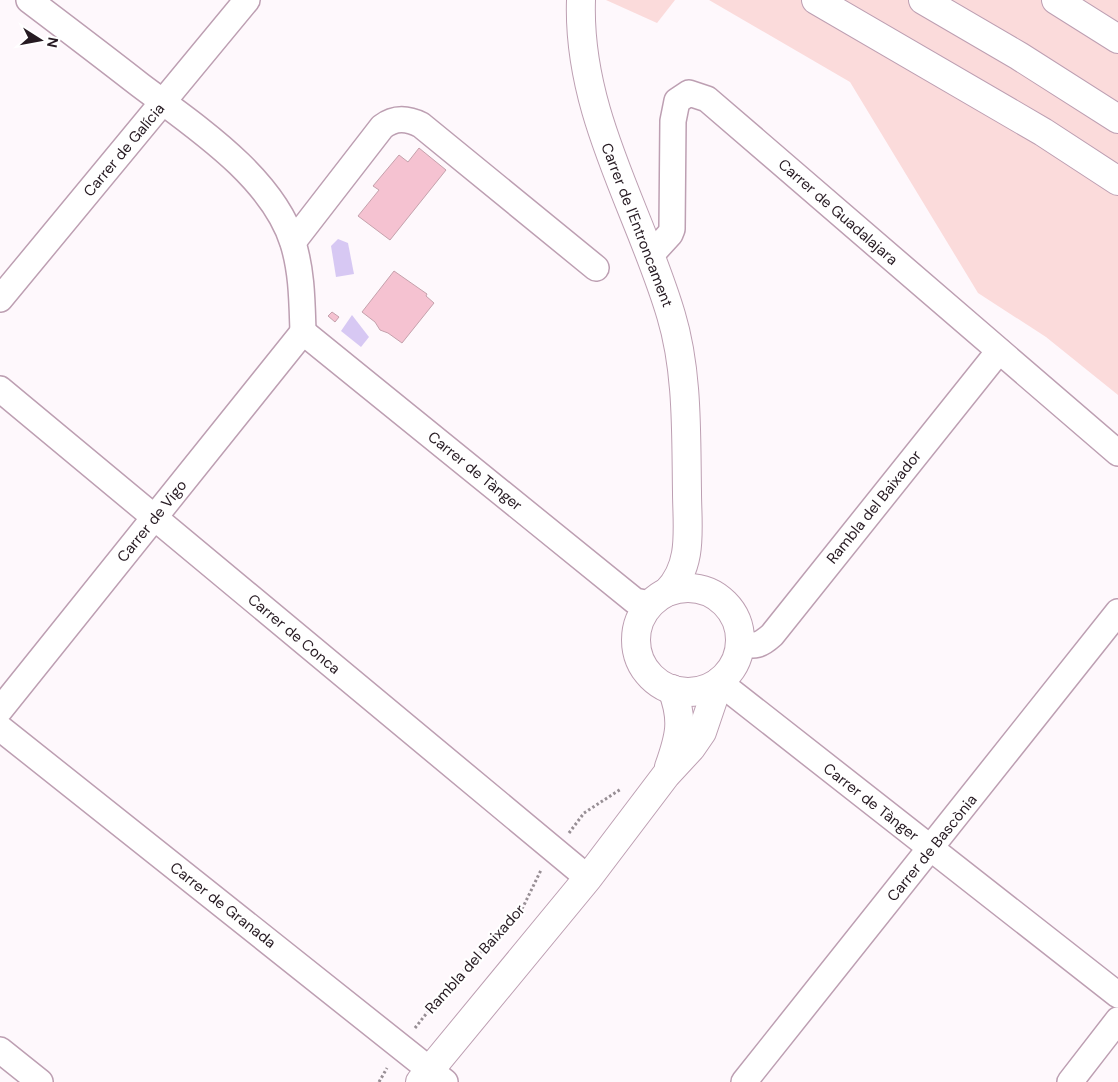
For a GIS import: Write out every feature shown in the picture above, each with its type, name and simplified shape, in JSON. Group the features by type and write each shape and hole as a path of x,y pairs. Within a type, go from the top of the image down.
{"main road":[{"name":"Carrer de l'Entroncament","path":"581,0 583,50 588,85 609,152 664,293 678,346 684,412 688,542 693,563 701,581 719,598"},
{"path":"816,0 1043,132 1118,181"},
{"path":"923,0 1020,56 1118,120"},
{"path":"1056,0 1118,39"},
{"name":"Carrer de l'Entroncament","path":"658,598 680,577 688,542"},
{"path":"681,589 702,590 719,598 729,608 738,624 740,642 738,658 733,667 719,682 703,690 685,692 659,683 646,670 638,654 636,644 638,626 658,598 681,589"},
{"path":"432,1078 666,775 691,748 702,732 719,682"},
{"path":"666,775 677,743 681,724 679,706 672,689"}],"street":[{"path":"28,0 164,103 228,154 259,184 277,211 293,242 302,285 304,332"},
{"name":"Carrer de Galícia","path":"0,299 164,103 247,0"},
{"name":"Carrer de Guadalajara","path":"650,256 670,234 672,229 673,121 676,101 689,93 707,99 1118,453"},
{"path":"293,242 382,127 400,119 412,120 596,268"},
{"name":"Carrer de Vigo","path":"0,710 304,332"},
{"name":"Carrer de Tànger","path":"304,332 635,601 658,598"},
{"name":"Rambla del Baixador","path":"740,642 748,646 755,646 763,643 772,635 999,351"},
{"name":"Carrer de Conca","path":"0,389 588,878"},
{"name":"Carrer de Bascònia","path":"744,1082 1118,612"},
{"name":"Carrer de Tànger","path":"719,682 1118,995"},
{"name":"Carrer de Granada","path":"0,728 400,1046 432,1078"},
{"path":"1070,1082 1118,1020"},
{"path":"0,1050 40,1082"}],"path":[{"name":"Rambla del Baixador","path":"379,1082 393,1054 441,995 523,907 538,875 584,813 628,784"}],"shaded area":[{"path":"606,0 675,0 657,23"},
{"path":"709,0 1118,0 1118,395 1046,337 978,293 850,82"},
{"path":"338,239 348,243 354,274 336,277 331,246"},
{"path":"352,315 369,337 361,347 341,331"}],"building":[{"path":"419,148 446,170 390,240 358,216 379,190 373,186 399,155 408,162"},
{"path":"394,271 427,294 426,296 434,303 402,343 380,330 375,322 362,312"},
{"path":"332,312 339,317 335,322 328,316"}]}
